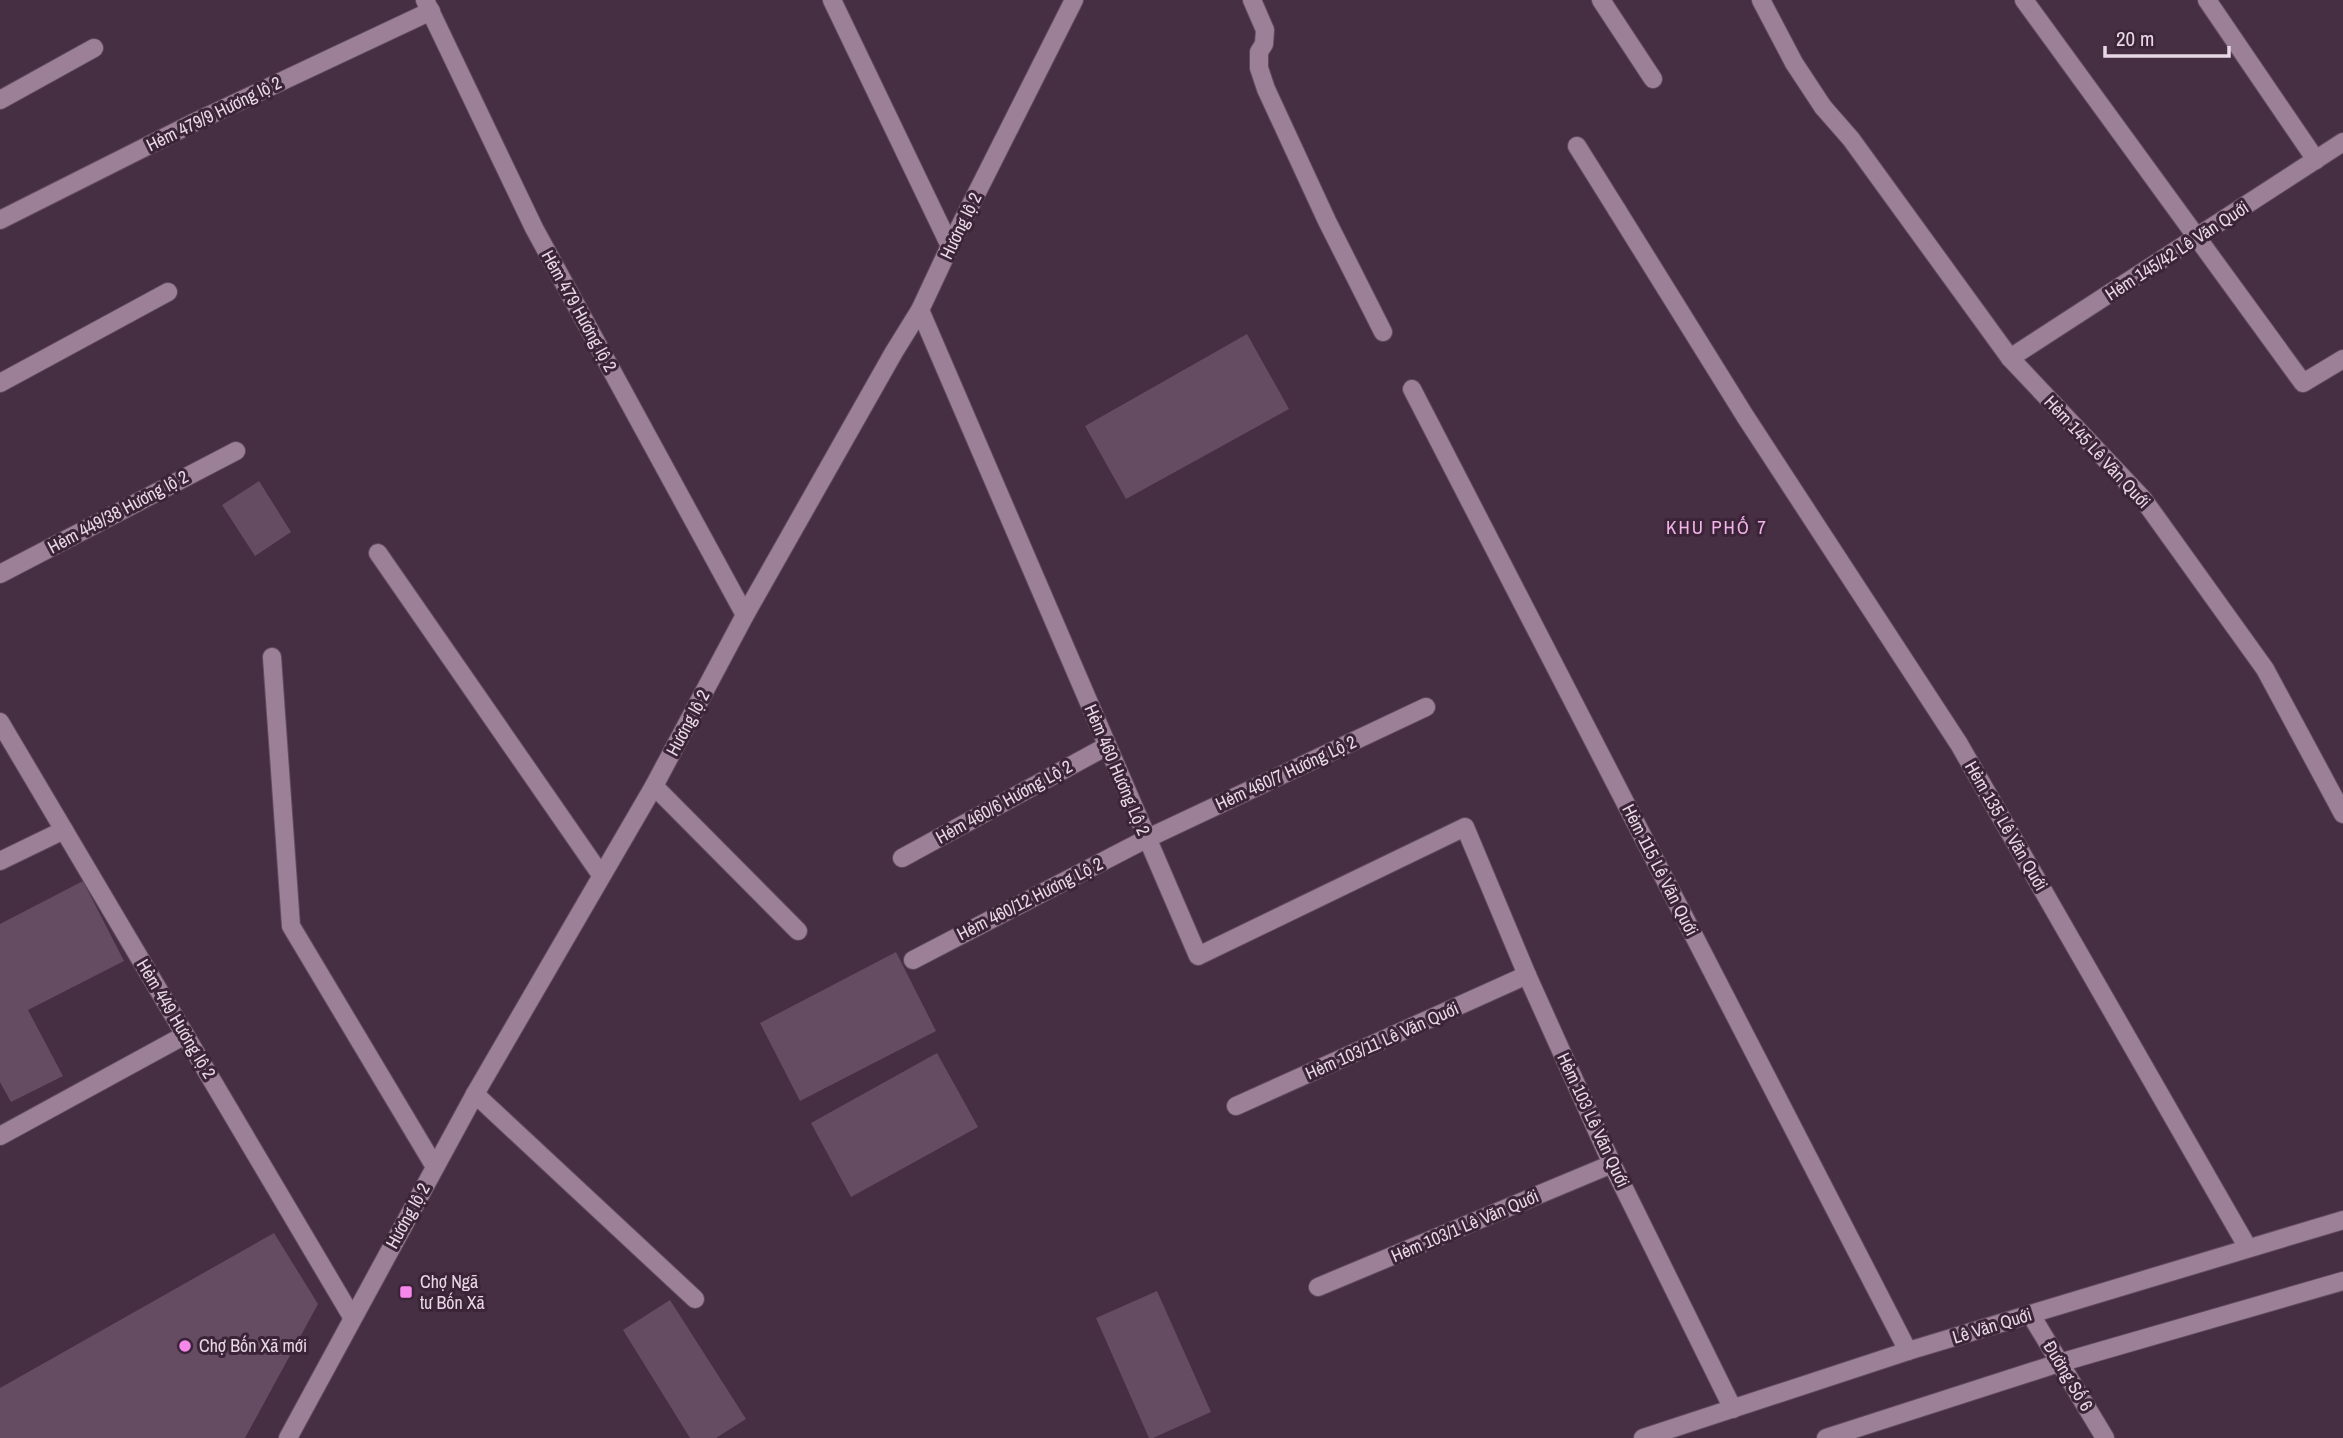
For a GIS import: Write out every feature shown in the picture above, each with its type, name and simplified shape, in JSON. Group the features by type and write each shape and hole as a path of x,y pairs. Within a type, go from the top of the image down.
{"street":[{"path":"832,0 950,246"},
{"name":"Hương lộ 2","path":"288,1438 475,1094 654,786 745,615 920,310 1074,0"},
{"path":"1252,0 1265,30 1264,44 1259,52 1259,68 1266,89 1327,221 1383,332"},
{"path":"1601,0 1653,79"},
{"name":"Hẻm 145 Lê Văn Quới","path":"1761,0 1794,63 1824,107 1851,139 2010,358 2143,499 2265,669 2343,814"},
{"path":"2024,0 2303,383 2343,359"},
{"path":"2207,0 2316,160"},
{"name":"Hẻm 479/9 Hương lộ 2","path":"0,220 428,6"},
{"name":"Hẻm 479 Hương lộ 2","path":"428,6 534,229 745,615"},
{"path":"0,100 94,48"},
{"name":"Hẻm 145/42 Lê Văn Quới","path":"2010,358 2343,142"},
{"name":"Hẻm 135 Lê Văn Quới","path":"1577,146 1745,416 1959,744 2248,1248"},
{"path":"0,383 168,292"},
{"name":"Hẻm 460 Hương Lộ 2","path":"920,310 1198,956 1465,827"},
{"name":"Hẻm 115 Lê Văn Quới","path":"1412,389 1908,1351"},
{"name":"Hẻm 449/38 Hương lộ 2","path":"0,574 236,451"},
{"path":"378,553 601,875"},
{"path":"272,657 291,926 435,1167"},
{"name":"Hẻm 460/7 Hương Lộ 2","path":"1146,839 1426,707"},
{"name":"Hẻm 449 Hương lộ 2","path":"0,722 352,1317"},
{"name":"Hẻm 460/6 Hương Lộ 2","path":"902,858 1107,746"},
{"path":"654,786 798,932"},
{"name":"Hẻm 103 Lê Văn Quới","path":"1465,827 1527,975 1612,1164 1733,1409"},
{"path":"0,861 64,830"},
{"name":"Hẻm 460/12 Hương Lộ 2","path":"913,960 1146,839"},
{"name":"Hẻm 103/11 Lê Văn Quới","path":"1236,1106 1527,975"},
{"path":"0,1136 185,1035"},
{"path":"475,1094 695,1299"},
{"name":"Hẻm 103/1 Lê Văn Quới","path":"1318,1287 1612,1164"},
{"name":"Lê Văn Quới","path":"1643,1438 1908,1351 2343,1220"},
{"path":"1826,1438 2059,1363 2343,1281"},
{"name":"Đường Số 6","path":"2031,1315 2105,1438"}],"building":[{"path":"1247,334 1289,409 1126,499 1085,426"},
{"path":"259,481 291,532 255,556 222,505"},
{"path":"83,881 124,961 28,1010 63,1076 11,1102 0,1082 0,924"},
{"path":"896,952 936,1031 800,1101 760,1023"},
{"path":"937,1053 978,1127 851,1197 811,1123"},
{"name":"Chợ Bốn Xã mới","path":"274,1233 318,1304 245,1438 0,1438 0,1388"},
{"path":"1157,1291 1211,1412 1149,1438 1096,1318"},
{"path":"670,1300 746,1419 716,1438 690,1438 623,1330"}],"place":[{"name":"Chợ Ngã tư Bốn Xã","path":"406,1292"},
{"name":"Chợ Bốn Xã mới","path":"185,1346"}],"district":[{"name":"KHU PHỐ 7","path":"1717,527"}]}
